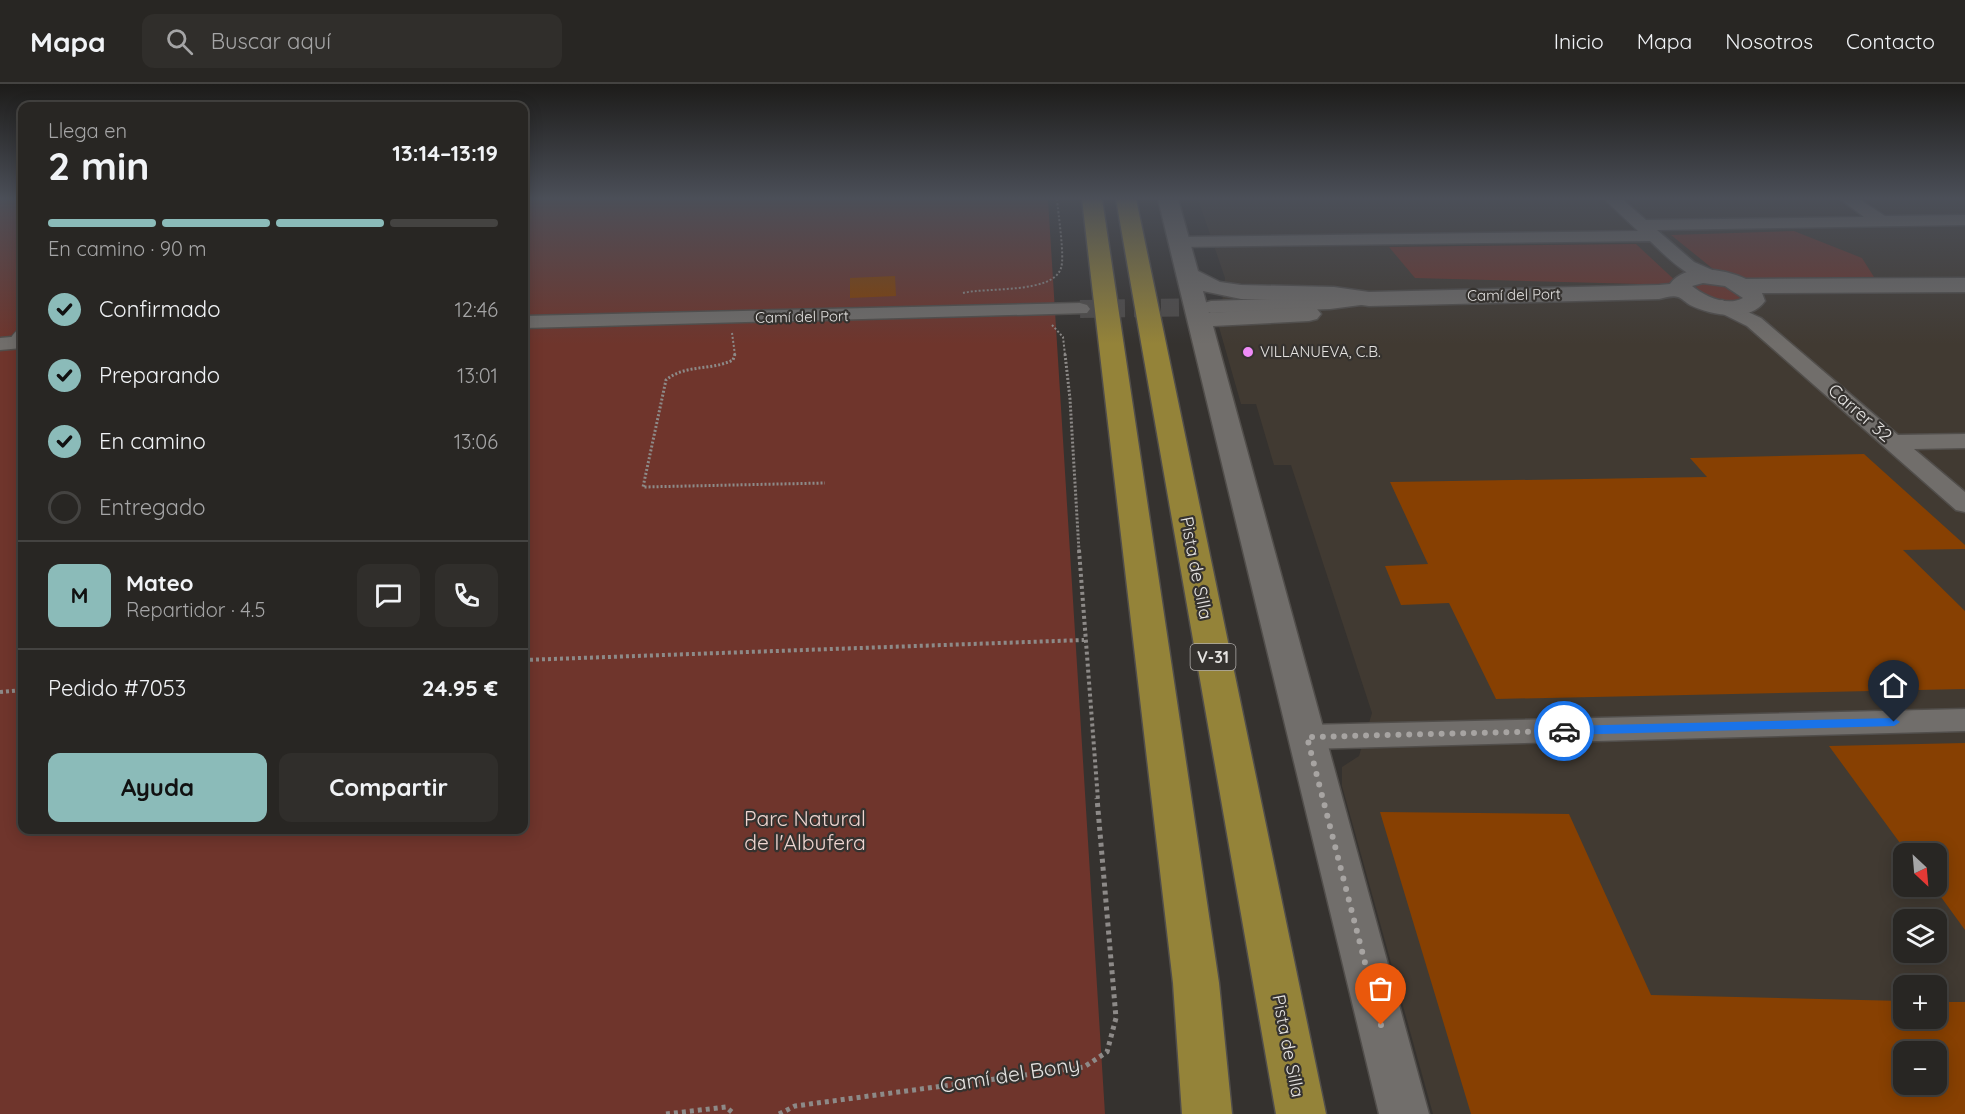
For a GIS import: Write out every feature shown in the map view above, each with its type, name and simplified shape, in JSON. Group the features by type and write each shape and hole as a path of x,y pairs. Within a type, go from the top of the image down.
{"highway":[{"path":"1098,247 1196,983 1207,1114"},
{"name":"Pista de Silla","path":"1135,247 1301,1114"}],"street":[{"path":"1181,247 1205,314 1307,737 1404,1114"},
{"path":"1184,259 1382,247"},
{"path":"1660,247 1687,283"},
{"name":"Camí del Port","path":"1184,259 1214,288 1241,292 1334,294 1369,299 1687,283 1743,304"},
{"path":"1743,304 1965,285"},
{"path":"1743,304 1965,294"},
{"name":"Camí del Port","path":"1205,314 1232,317 1321,313 1369,299"},
{"name":"Carrer 32","path":"1743,304 1965,505"},
{"name":"Camí del Port","path":"528,322 952,314 1080,309"},
{"path":"1893,442 1965,441"},
{"path":"1307,737 1965,720"}],"path":[{"path":"952,314 956,295 978,289 1036,286 1055,279 1062,267 1061,247"},
{"path":"736,318 732,335 735,355 733,360 715,367 681,370 672,373 666,380 643,487 825,483"},
{"name":"Camí del Bony","path":"779,1114 795,1106 1084,1066 1107,1052 1116,1018 1084,640 1070,399 1063,337 1050,322"},
{"path":"528,660 1084,640"},
{"path":"0,692 18,690"},
{"path":"666,1114 726,1107 734,1114"}],"shaded area":[{"path":"1214,247 1965,247 1965,1114 1433,1114 1342,786 1342,767 1359,756 1372,713 1291,465 1274,465 1256,404 1241,404 1219,327 1225,278"}],"green space":[{"name":"Parc Natural de l'Albufera","path":"0,247 18,247 18,834 528,834 528,247 1051,247 1105,1114 0,1114"},
{"path":"1389,247 1639,247 1680,285 1415,278"},
{"path":"1686,247 1834,247 1862,258 1874,277 1728,281"},
{"path":"1702,282 1722,283 1743,297 1725,301 1707,296 1697,289 1696,286"}],"building":[{"path":"895,276 896,296 850,298 850,278"},
{"path":"1864,454 1965,545 1965,549 1903,550 1965,611 1965,689 1496,699 1449,603 1401,605 1385,566 1428,564 1390,482 1707,477 1690,458"},
{"path":"1965,743 1965,930 1941,897 1947,897 1947,843 1900,843 1829,746"},
{"path":"1380,812 1569,814 1651,995 1893,1001 1893,1029 1947,1029 1947,1002 1965,1002 1965,1114 1471,1114"}],"tunnel":[{"path":"1080,309 1211,307"}],"way so far":[{"path":"1381,1025 1307,737 1564,731"}],"place":[{"name":"VILLANUEVA, C.B.","path":"1248,352"}],"route":[{"path":"1564,731 1894,722"}]}
